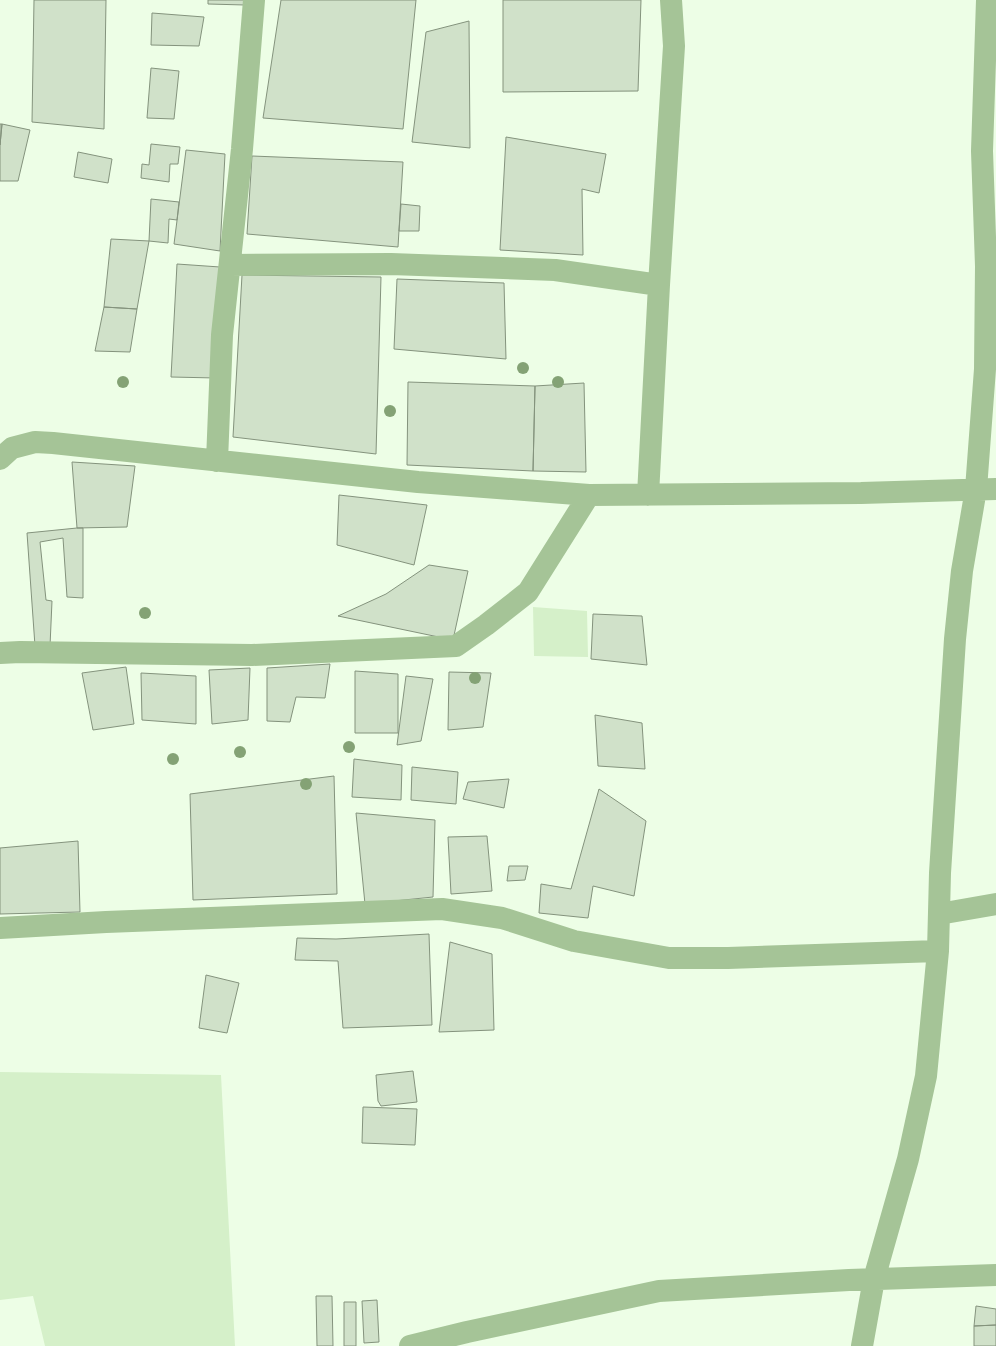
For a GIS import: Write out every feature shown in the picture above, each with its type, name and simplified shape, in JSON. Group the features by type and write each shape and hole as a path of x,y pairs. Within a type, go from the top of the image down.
{"street":[{"path":"217,461 222,335 242,150 254,0"},
{"path":"648,495 674,46 671,0"},
{"path":"862,1346 874,1279 908,1159 926,1076 938,951 947,754 955,639 962,571 986,489 986,369 991,263 982,151 987,0"},
{"path":"230,265 391,264 555,270 659,285"},
{"path":"0,459 12,448 34,442 53,443 418,482 589,495 861,493 986,489"},
{"path":"0,653 252,655 456,646 486,625 528,592 589,495"},
{"path":"939,914 996,904"},
{"path":"0,928 106,922 442,909 502,918 574,941 669,958 728,958 938,951"},
{"path":"410,1346 467,1332 659,1291 874,1279 996,1275"}],"green space":[{"path":"533,607 587,611 588,657 534,656"},
{"path":"0,1072 221,1075 235,1346 45,1346 33,1296 0,1300"}],"building":[{"path":"34,0 106,0 104,129 32,122"},
{"path":"208,0 246,0 245,5 208,4"},
{"path":"281,0 416,0 403,129 263,118"},
{"path":"503,0 641,0 638,91 503,92"},
{"path":"152,13 204,17 199,46 151,45"},
{"path":"469,21 470,148 412,142 426,32"},
{"path":"151,68 179,71 174,119 147,118"},
{"path":"0,124 2,124 0,145"},
{"path":"2,124 30,130 18,181 0,181 0,145"},
{"path":"506,137 606,154 599,193 582,189 583,255 500,250"},
{"path":"151,144 180,147 178,164 170,164 169,182 141,178 142,164 149,165"},
{"path":"186,150 225,154 220,251 174,244"},
{"path":"78,152 112,159 108,183 74,177"},
{"path":"252,156 403,162 398,247 247,234"},
{"path":"151,199 179,202 177,220 169,219 168,243 149,241"},
{"path":"401,204 420,206 419,231 399,231"},
{"path":"111,239 149,241 137,309 104,307"},
{"path":"177,264 220,267 216,378 171,377"},
{"path":"242,275 381,277 376,454 233,437"},
{"path":"397,279 504,283 506,359 394,349"},
{"path":"104,307 137,309 130,352 95,351"},
{"path":"408,382 535,386 533,471 407,465"},
{"path":"584,383 586,472 533,471 535,386"},
{"path":"72,462 135,466 127,527 77,528"},
{"path":"339,495 427,505 414,565 337,545"},
{"path":"83,528 83,598 67,597 63,538 40,542 46,600 52,601 50,646 35,646 27,533"},
{"path":"429,565 468,571 453,640 338,616 386,594"},
{"path":"593,614 642,616 647,665 591,659"},
{"path":"330,664 325,698 296,697 290,722 267,721 267,668"},
{"path":"126,667 134,724 93,730 82,673"},
{"path":"250,668 248,720 212,724 209,670"},
{"path":"355,671 398,674 398,733 355,733"},
{"path":"449,672 491,673 483,727 448,730"},
{"path":"141,673 196,676 196,724 142,720"},
{"path":"406,676 433,679 421,741 397,745"},
{"path":"595,715 642,723 645,769 598,766"},
{"path":"354,759 402,765 401,800 352,797"},
{"path":"412,767 458,772 456,804 411,800"},
{"path":"334,776 337,894 193,900 190,794"},
{"path":"509,779 504,808 463,799 468,782"},
{"path":"599,789 646,821 634,896 593,886 588,918 539,913 541,884 571,889"},
{"path":"356,813 435,820 433,897 365,904"},
{"path":"487,836 492,891 451,894 448,837"},
{"path":"78,841 80,912 0,914 0,848"},
{"path":"509,866 528,866 525,880 507,881"},
{"path":"429,934 432,1025 343,1028 338,961 295,960 297,938 336,939"},
{"path":"450,942 492,954 494,1030 439,1032"},
{"path":"206,975 239,983 227,1033 199,1028"},
{"path":"413,1071 417,1102 381,1106 378,1101 376,1075"},
{"path":"363,1107 417,1109 415,1145 362,1143"},
{"path":"316,1296 332,1296 333,1346 317,1346"},
{"path":"377,1300 379,1342 364,1343 362,1301"},
{"path":"344,1302 356,1302 356,1346 344,1346"},
{"path":"976,1306 996,1309 996,1325 974,1326"},
{"path":"996,1325 996,1346 974,1346 974,1326"}]}
